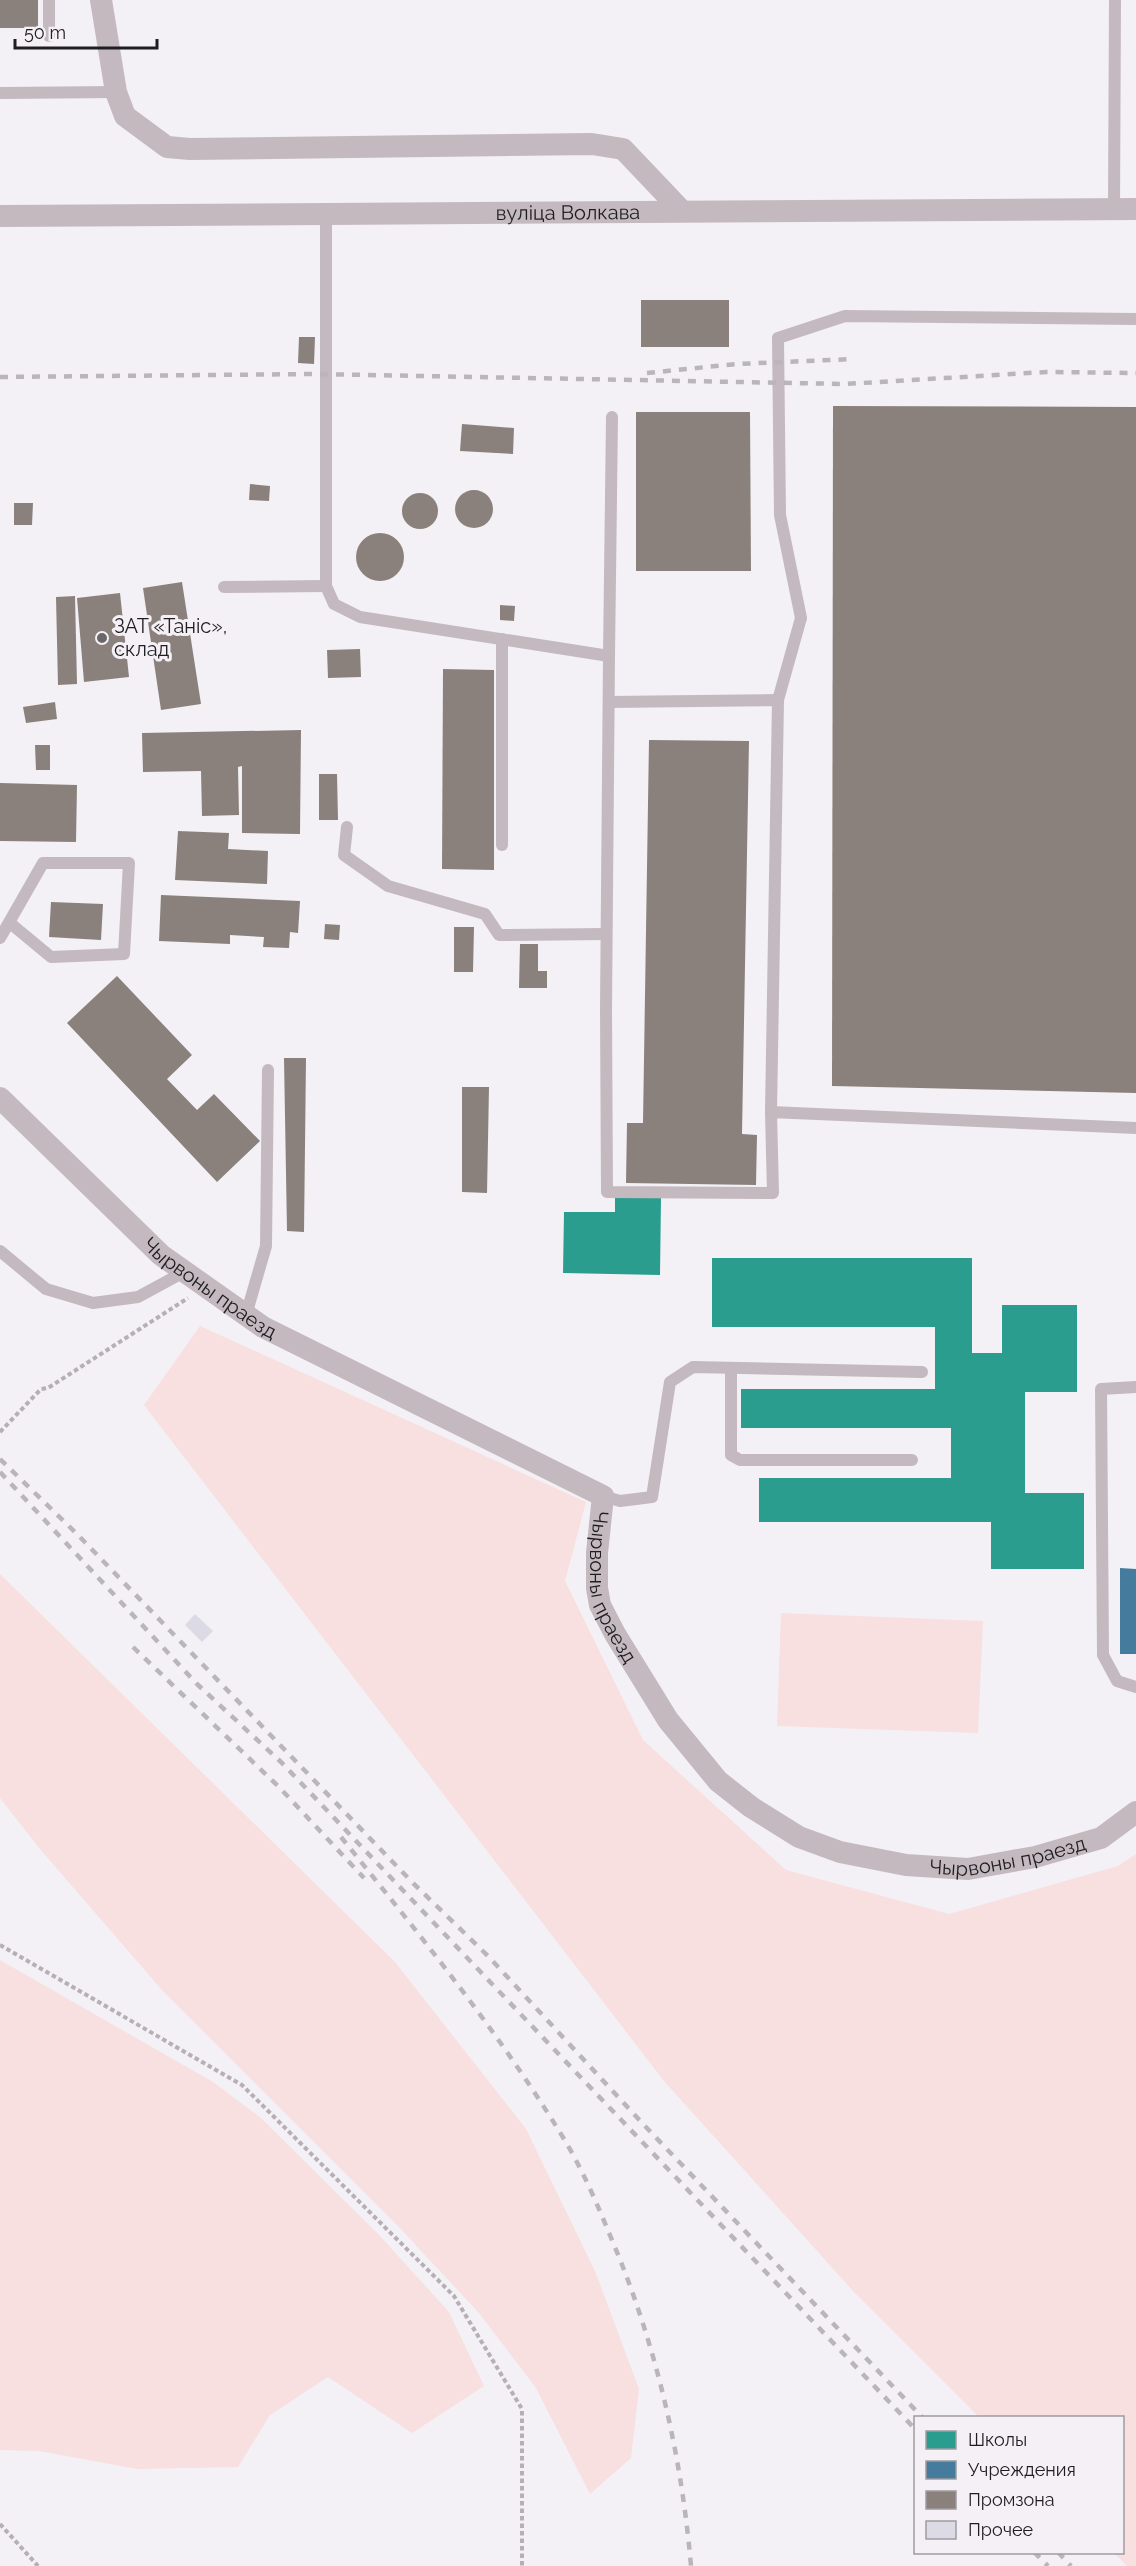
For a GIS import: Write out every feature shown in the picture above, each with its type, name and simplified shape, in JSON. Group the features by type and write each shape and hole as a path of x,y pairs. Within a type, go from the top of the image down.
{"street":[{"path":"100,0 116,92 125,116 167,147 190,149 592,144 623,149 681,210"},
{"name":"вуліца Волкава","path":"0,216 1125,209"},
{"name":"Чырвоны праезд","path":"0,1098 161,1255 246,1316 263,1327 603,1496 597,1553 597,1588 600,1605 615,1634 668,1720 718,1781 751,1807 799,1836 840,1852 906,1865 968,1869 1035,1857 1101,1838 1136,1812"}],"lane":[{"path":"48,36 49,0"},
{"path":"1115,0 1125,209"},
{"path":"0,93 116,92"},
{"path":"326,213 326,586 334,604 360,618 609,656"},
{"path":"612,417 606,934 607,1192 773,1193 771,1112 778,700 801,618 780,515 778,338 846,316 1136,319"},
{"path":"224,587 326,586"},
{"path":"502,639 502,845"},
{"path":"609,702 778,700"},
{"path":"347,827 344,855 370,874 388,886 485,914 499,935 606,934"},
{"path":"0,938 43,863 129,863 124,954 51,957 10,924"},
{"path":"246,1316 266,1246 268,1070"},
{"path":"771,1112 1136,1128"},
{"path":"0,1251 46,1289 93,1303 138,1297 184,1272"},
{"path":"603,1496 620,1501 652,1497 670,1382 693,1367 922,1372"},
{"path":"731,1368 731,1455 740,1460 912,1460"},
{"path":"1136,1388 1101,1389 1103,1655 1117,1681 1136,1687"}],"path":[{"path":"0,1432 41,1389 48,1388 206,1287"},
{"path":"0,1946 242,2085 454,2296 522,2409 522,2566"},
{"path":"0,2524 38,2566"}],"shaded area":[{"path":"200,1326 586,1502 565,1581 643,1740 786,1870 949,1914 1118,1866 1136,1854 1136,2566 1127,2566 1115,2554 1124,2554 1124,2416 978,2416 854,2292 664,2081 144,1405"},
{"path":"0,1574 395,1962 526,2129 595,2271 639,2389 631,2458 590,2494 536,2388 479,2313 398,2226 161,1989 40,1849 0,1798"},
{"path":"781,1613 983,1621 978,1733 777,1726"},
{"path":"0,1960 213,2082 261,2118 380,2236 449,2312 484,2386 412,2433 328,2377 270,2415 238,2467 137,2469 39,2451 0,2450"}],"building: Школы":[{"path":"615,1198 661,1198 660,1275 563,1273 564,1212 615,1212"},
{"path":"712,1258 972,1258 972,1353 1002,1353 1002,1305 1077,1305 1077,1392 1025,1392 1025,1493 1084,1493 1084,1569 991,1569 991,1522 759,1522 759,1478 951,1478 951,1428 741,1428 741,1389 935,1389 935,1327 712,1327"}],"building: Учреждения":[{"path":"1120,1568 1136,1569 1136,1654 1120,1654"}],"building: Промзона":[{"path":"0,0 38,0 38,28 0,28"},
{"path":"641,300 729,300 729,347 641,347"},
{"path":"299,337 315,337 314,364 298,363"},
{"path":"833,406 1136,407 1136,1093 832,1086"},
{"path":"636,412 750,412 751,571 636,571"},
{"path":"462,424 514,428 513,454 460,451"},
{"path":"250,484 270,486 269,501 249,500"},
{"path":"474,490 488,495 493,509 488,523 474,528 460,523 455,509 460,495"},
{"path":"420,493 433,498 438,511 433,524 420,529 407,524 402,511 407,498"},
{"path":"14,503 33,503 32,525 14,525"},
{"path":"375,533 385,533 397,540 404,552 404,562 397,574 385,581 375,581 360,570 356,562 356,552 367,537"},
{"path":"182,582 201,704 161,710 143,588"},
{"name":"ЗАТ «Таніс», склад","path":"120,593 129,677 84,682 77,598"},
{"path":"75,596 77,684 58,685 56,597"},
{"path":"500,605 515,606 514,621 500,620"},
{"path":"360,649 361,677 328,678 327,650"},
{"path":"443,669 494,670 494,870 442,869"},
{"path":"55,702 57,719 26,723 23,707"},
{"path":"301,730 300,834 242,833 242,766 238,767 239,815 202,816 201,771 143,772 142,733"},
{"path":"649,740 749,741 742,1134 757,1135 756,1185 626,1183 627,1123 643,1123"},
{"path":"35,745 50,745 50,770 36,770"},
{"path":"319,774 337,774 338,820 319,820"},
{"path":"0,783 77,785 76,842 0,841"},
{"path":"178,831 229,833 228,849 268,851 267,884 175,880"},
{"path":"161,895 300,901 298,933 290,932 289,948 263,947 264,937 230,935 230,944 159,941"},
{"path":"51,902 103,904 101,940 49,937"},
{"path":"325,924 340,925 339,940 324,939"},
{"path":"454,927 474,927 473,972 454,972"},
{"path":"520,944 538,944 538,971 547,971 547,988 519,988"},
{"path":"117,976 192,1055 167,1079 197,1110 214,1094 260,1141 217,1182 67,1023"},
{"path":"284,1058 306,1058 304,1232 287,1231"},
{"path":"462,1087 489,1087 487,1193 462,1192"}],"building: Прочее":[{"path":"195,1614 213,1631 202,1642 185,1625"}],"railway":[{"path":"647,373 736,364 854,359"},
{"path":"0,377 316,374 845,384 1046,372 1136,373"},
{"path":"0,1459 78,1535 412,1882 488,1956 644,2125 921,2416"},
{"path":"0,1472 197,1684 281,1762 914,2428"},
{"path":"133,1647 279,1787 364,1878"},
{"path":"341,1837 400,1910 513,2060 577,2162 625,2273 653,2355 673,2438 691,2566"},
{"path":"1036,2554 1048,2566"},
{"path":"1060,2554 1071,2566"}],"place":[{"name":"ЗАТ «Таніс», склад","path":"102,638"}]}
